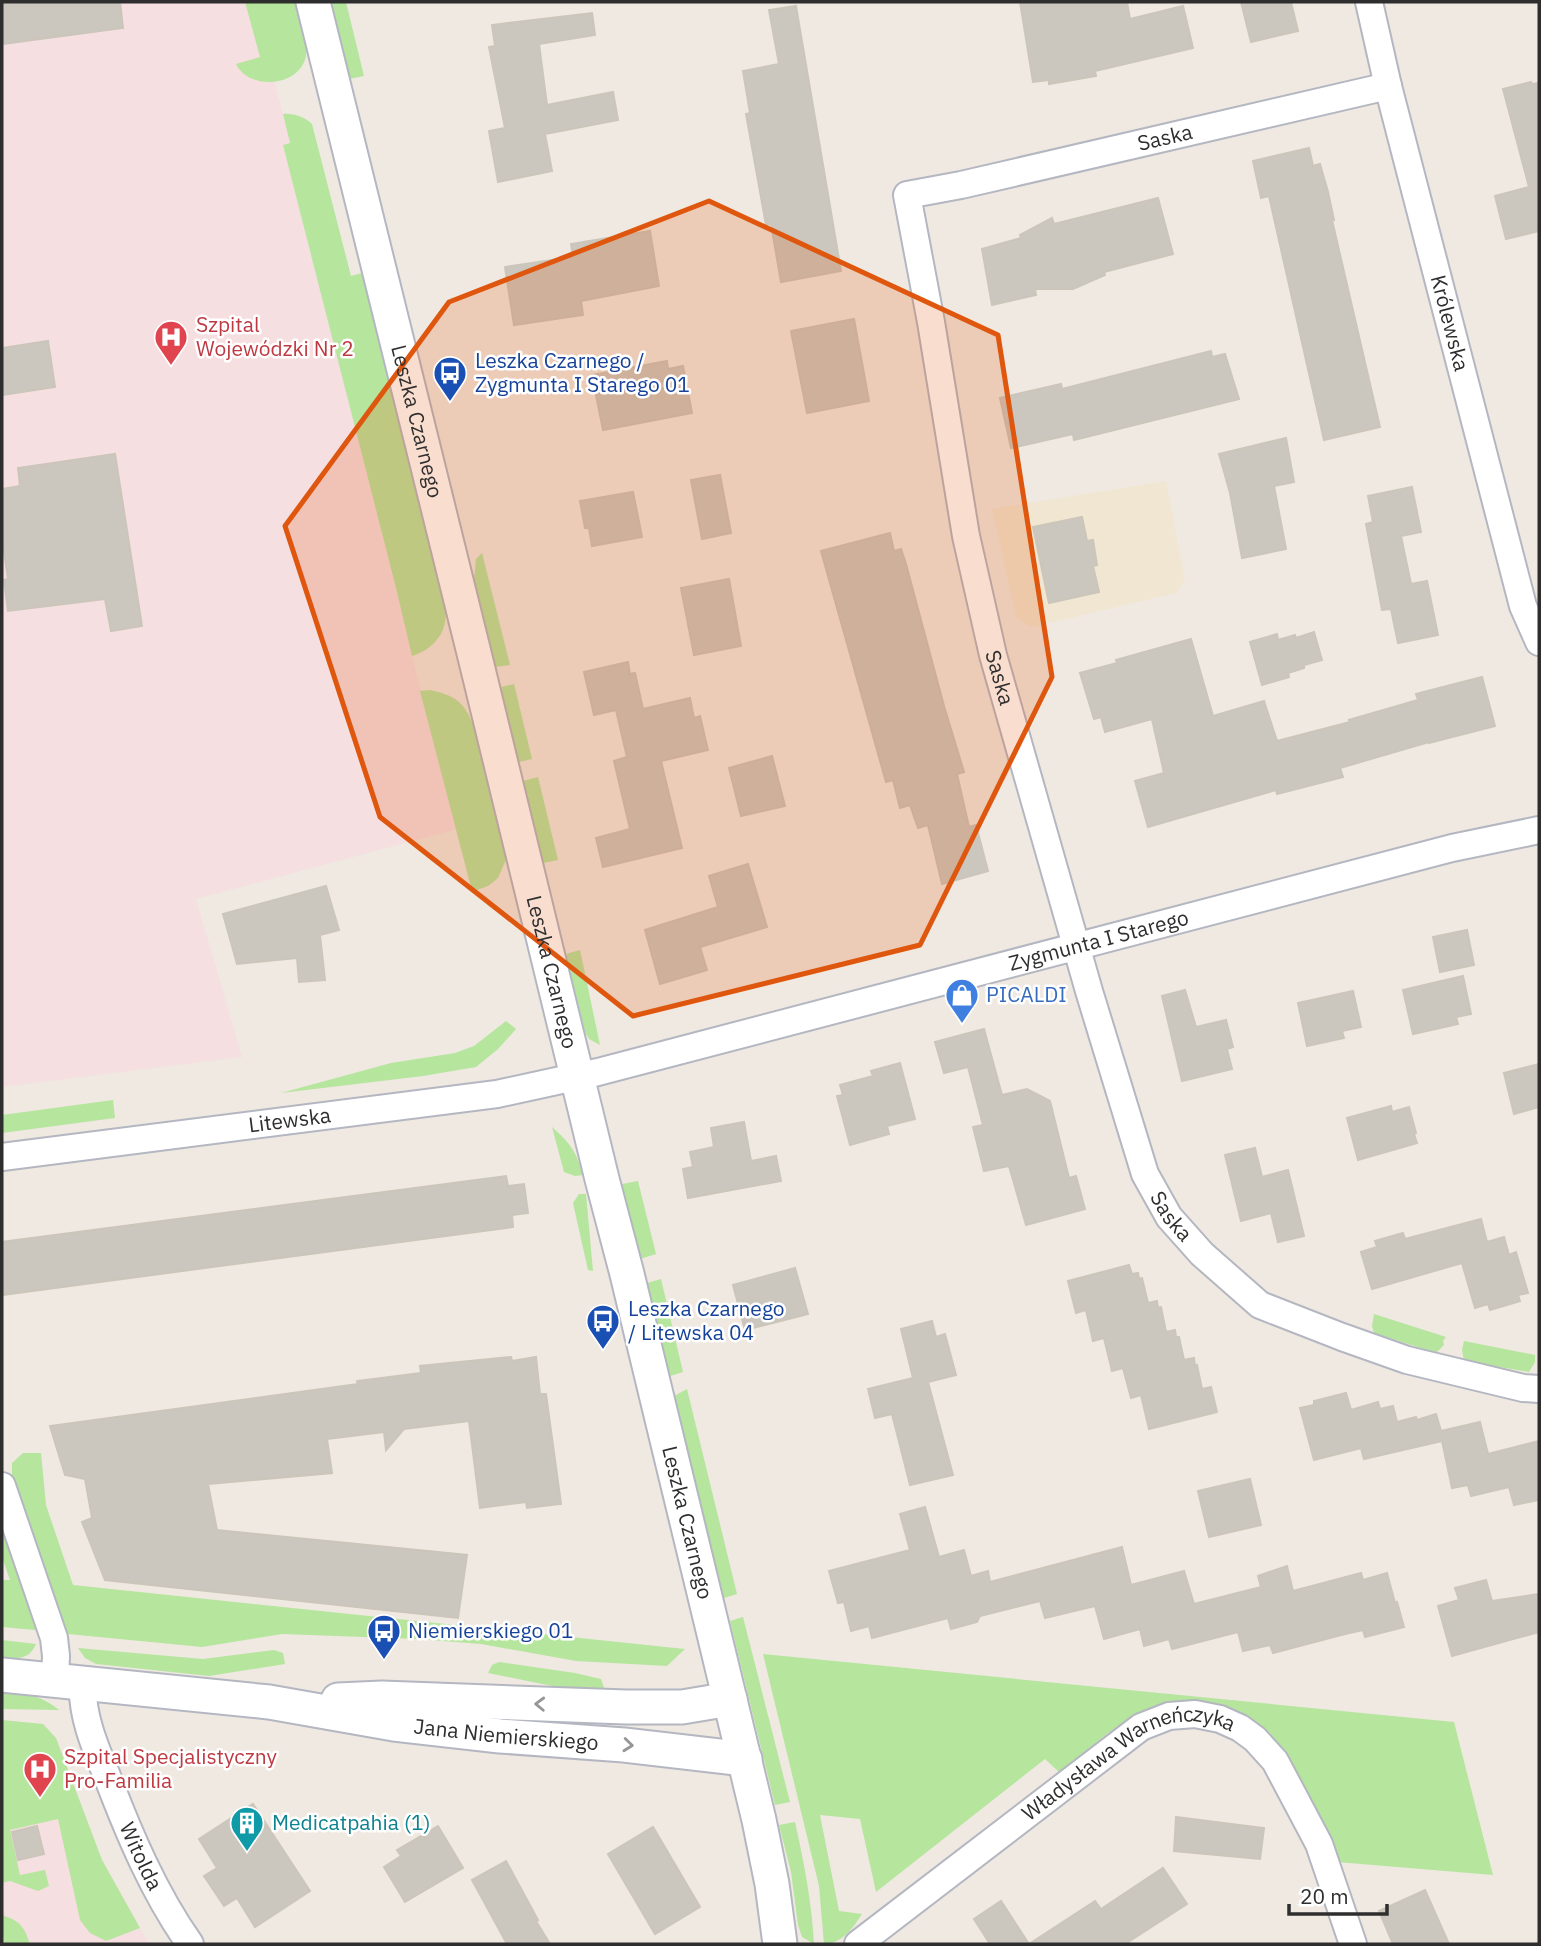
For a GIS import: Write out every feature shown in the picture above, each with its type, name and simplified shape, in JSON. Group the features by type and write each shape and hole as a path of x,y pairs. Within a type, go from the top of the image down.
{"street":[{"name":"Leszka Czarnego","path":"313,2 759,1819 780,1944"},
{"name":"Królewska","path":"1369,2 1388,86 1523,606 1539,642"},
{"name":"Saska","path":"1388,86 972,183 907,195 964,522 993,655 1076,947 1145,1174 1169,1217 1202,1255 1260,1305 1416,1362 1522,1388 1539,1389"},
{"name":"Zygmunta I Starego","path":"578,1076 1452,848 1539,830"},
{"name":"Litewska","path":"2,1157 497,1094 578,1076"},
{"name":"Witolda","path":"2,1486 54,1638 56,1656 82,1701 99,1757 135,1848 190,1944"},
{"name":"Jana Niemierskiego","path":"2,1675 269,1702 394,1724 744,1759"},
{"name":"Jana Niemierskiego","path":"269,1702 382,1698 682,1707 730,1699"},
{"name":"Władysława Warneńczyka","path":"858,1944 1141,1727 1169,1716 1195,1714 1220,1719 1240,1728 1255,1739 1275,1761 1319,1844 1353,1944"}],"highlighted area":[{"path":"709,201 998,335 1052,677 920,945 633,1016 380,817 285,526 449,302"}],"shaded area":[{"name":"Szpital Wojewódzki Nr 2","path":"2,2 255,2 290,143 284,145 457,829 196,899 242,1057 2,1087"},
{"path":"1166,481 1185,580 1176,593 1032,627 1016,617 992,509"},
{"name":"Szpital Specjalistyczny Pro-Familia","path":"2,1720 43,1724 56,1738 102,1860 149,1944 2,1944"}],"green space":[{"path":"245,2 295,2 307,51 302,66 294,74 274,82 262,82 242,73 236,64 260,57"},
{"path":"330,2 346,2 364,76 349,79"},
{"path":"283,114 299,116 312,124 351,276 362,273 445,607 445,623 439,638 427,649 412,656 283,145 290,143"},
{"path":"482,553 510,665 495,667 474,581 476,559"},
{"path":"514,684 532,759 519,762 501,687"},
{"path":"430,690 455,699 465,709 472,723 507,857 498,878 488,886 474,891 420,691"},
{"path":"538,777 558,860 543,863 523,781"},
{"path":"580,950 600,1045 589,1039 585,1032 566,954"},
{"path":"506,1021 516,1029 498,1049 476,1067 281,1093 391,1063 455,1053 474,1046"},
{"path":"113,1100 115,1118 2,1133 2,1115"},
{"path":"552,1127 572,1148 583,1175 575,1176 564,1172"},
{"path":"638,1181 656,1254 640,1259 622,1184"},
{"path":"579,1194 586,1194 593,1271 588,1270 573,1203"},
{"path":"661,1279 683,1372 670,1376 647,1283"},
{"path":"1374,1314 1446,1337 1444,1345 1436,1353 1374,1333"},
{"path":"1464,1341 1535,1355 1535,1362 1529,1372 1464,1361"},
{"path":"687,1389 737,1594 724,1598 674,1396"},
{"path":"23,1453 41,1453 46,1505 73,1585 685,1649 667,1666 576,1661 481,1644 418,1639 282,1634 202,1647 68,1634 8,1480 12,1477 12,1463"},
{"path":"2,1524 36,1625 35,1630 2,1627 2,1580 10,1580 2,1557"},
{"path":"743,1617 790,1802 775,1805 730,1621"},
{"path":"2,1640 36,1644 26,1656 7,1658 2,1657"},
{"path":"78,1648 203,1659 274,1650 283,1653 285,1664 209,1676 96,1664 85,1658"},
{"path":"763,1654 1454,1722 1493,1875 1337,1862 1298,1778 1270,1733 1245,1719 1176,1706 1146,1711 1108,1733 1059,1772 1045,1759 876,1892 860,1819 820,1815 839,1911 862,1914 842,1938 824,1944 819,1886"},
{"path":"499,1662 601,1679 605,1691 577,1691 488,1673 492,1665"},
{"path":"2,1693 39,1698 59,1710 2,1709"},
{"name":"Szpital Specjalistyczny Pro-Familia","path":"2,1720 43,1724 56,1738 102,1860 140,1928 106,1941 90,1933 80,1920 58,1819 10,1830 20,1875 45,1870 49,1886 38,1891 10,1881 2,1883"},
{"path":"795,1822 807,1883 814,1944 802,1937 798,1925 791,1872 779,1825"},
{"path":"2,1915 20,1925 30,1944 5,1944 2,1936"}],"building":[{"path":"2,2 120,2 123,28 2,44"},
{"path":"1020,2 1127,2 1130,19 1183,6 1193,48 1095,71 1096,76 1049,84 1049,80 1033,82"},
{"path":"1241,2 1291,2 1298,31 1251,42"},
{"path":"796,6 841,271 781,282 771,224 766,225 746,114 750,113 743,71 779,64 769,10"},
{"path":"592,13 595,35 539,44 547,105 613,92 618,120 545,134 552,171 498,182 489,131 505,128 489,47 495,46 492,25"},
{"path":"1531,82 1539,83 1539,231 1506,239 1495,196 1529,187 1503,89"},
{"path":"1309,148 1313,166 1320,164 1328,192 1332,220 1380,427 1324,440 1269,196 1261,198 1253,161"},
{"path":"1158,198 1173,254 1104,272 1105,275 1073,289 1035,289 1036,295 992,305 982,249 1021,238 1020,235 1052,218 1054,224"},
{"path":"650,231 659,286 581,301 583,315 514,325 505,267 573,257 571,244"},
{"path":"854,319 869,401 807,413 791,331"},
{"path":"48,341 55,387 2,395 2,348"},
{"path":"1211,351 1212,357 1225,354 1239,399 1074,440 1073,434 1011,448 1000,398 1061,384 1062,389"},
{"path":"667,361 668,369 683,366 692,413 603,430 592,375"},
{"path":"1286,438 1294,482 1274,486 1286,549 1242,558 1230,493 1219,454"},
{"path":"115,454 142,626 111,631 105,599 8,611 4,580 8,579 2,538 2,489 20,486 18,468"},
{"path":"720,475 731,533 702,539 691,480"},
{"path":"1412,487 1421,532 1401,536 1411,584 1427,581 1438,635 1398,643 1391,609 1382,610 1366,524 1373,522 1368,496"},
{"path":"633,492 642,537 592,546 589,528 585,528 580,501"},
{"path":"1082,517 1087,541 1093,540 1097,565 1093,566 1099,592 1049,603 1033,527"},
{"path":"890,533 894,551 901,549 906,564 964,772 957,774 969,827 976,825 988,871 942,884 928,825 918,828 910,805 900,808 893,780 886,782 821,551"},
{"path":"729,579 741,646 694,655 681,588"},
{"path":"1314,632 1322,660 1288,673 1289,677 1262,685 1250,642 1277,634 1278,640"},
{"path":"1191,639 1213,716 1264,701 1277,741 1350,722 1349,720 1418,700 1416,694 1482,677 1495,726 1340,768 1343,777 1277,794 1276,790 1148,827 1135,781 1164,773 1152,719 1105,732 1101,717 1094,719 1080,673"},
{"path":"628,662 630,674 635,673 643,709 690,698 694,718 700,716 708,750 661,761 682,848 603,867 596,838 630,829 614,761 627,757 616,710 594,715 584,672"},
{"path":"772,756 785,806 741,816 729,768"},
{"path":"748,864 767,927 700,947 707,970 660,984 645,930 718,907 709,876"},
{"path":"326,886 339,930 320,935 325,980 299,982 297,958 237,964 223,914"},
{"path":"1467,930 1474,965 1440,972 1433,937"},
{"path":"1463,976 1471,1014 1456,1017 1458,1024 1413,1034 1403,990"},
{"path":"1185,990 1196,1027 1226,1020 1233,1047 1227,1049 1232,1069 1182,1081 1162,996"},
{"path":"1353,991 1361,1027 1342,1031 1344,1038 1307,1046 1298,1003"},
{"path":"984,1029 1002,1095 1027,1089 1050,1101 1069,1178 1076,1176 1085,1209 1026,1225 1009,1166 984,1171 973,1127 983,1125 968,1067 944,1073 935,1042"},
{"path":"900,1063 915,1119 887,1126 889,1134 850,1145 837,1096 843,1095 840,1085 873,1076 871,1071"},
{"path":"1539,1064 1539,1107 1514,1114 1504,1073"},
{"path":"1391,1106 1392,1112 1409,1107 1417,1143 1358,1160 1347,1118"},
{"path":"744,1122 751,1161 776,1156 781,1181 688,1198 683,1169 693,1167 690,1152 714,1147 711,1128"},
{"path":"1255,1148 1262,1177 1288,1170 1304,1236 1278,1242 1271,1213 1241,1221 1225,1155"},
{"path":"506,1176 508,1186 524,1184 528,1213 512,1215 513,1227 2,1295 2,1242"},
{"path":"1481,1219 1487,1242 1504,1237 1509,1255 1516,1252 1528,1293 1518,1295 1520,1301 1490,1310 1488,1304 1475,1308 1462,1263 1372,1289 1361,1252 1377,1247 1375,1241 1403,1233 1405,1239"},
{"path":"1129,1265 1132,1274 1138,1273 1139,1279 1142,1278 1148,1303 1157,1301 1158,1308 1161,1307 1166,1332 1175,1330 1184,1360 1194,1358 1202,1389 1211,1387 1217,1412 1149,1429 1141,1395 1131,1398 1123,1368 1112,1371 1104,1338 1093,1341 1086,1310 1076,1313 1068,1281"},
{"path":"795,1268 808,1314 745,1330 733,1285"},
{"path":"932,1321 936,1337 945,1334 956,1375 928,1382 953,1475 910,1485 892,1414 875,1418 868,1389 913,1378 901,1329"},
{"path":"511,1357 512,1361 536,1357 540,1394 546,1394 561,1504 527,1508 526,1502 480,1508 469,1421 404,1429 386,1450 384,1432 327,1439 332,1473 208,1484 217,1530 467,1555 458,1618 105,1580 82,1522 92,1518 85,1479 65,1475 50,1426 358,1384 357,1381 421,1373 420,1366"},
{"path":"1346,1393 1351,1410 1378,1402 1380,1409 1393,1406 1397,1422 1436,1414 1441,1431 1480,1422 1488,1454 1539,1441 1539,1500 1514,1505 1509,1487 1471,1496 1468,1485 1452,1488 1442,1441 1364,1459 1361,1448 1314,1460 1300,1408 1314,1405 1314,1401"},
{"path":"1250,1479 1261,1525 1209,1537 1198,1491"},
{"path":"925,1507 939,1557 964,1550 971,1576 988,1571 990,1582 1122,1547 1131,1585 1184,1571 1194,1604 1261,1587 1258,1576 1287,1566 1293,1591 1361,1573 1363,1580 1387,1573 1404,1627 1365,1637 1363,1630 1273,1653 1270,1645 1243,1651 1238,1632 1172,1649 1169,1639 1144,1646 1140,1629 1104,1639 1095,1606 1045,1618 1040,1601 980,1616 977,1622 951,1629 948,1618 872,1638 869,1626 851,1631 844,1602 838,1603 829,1571 910,1550 900,1514"},
{"path":"1486,1580 1492,1601 1539,1594 1539,1632 1452,1656 1438,1606 1459,1600 1455,1588"},
{"name":"Medicatpahia (1)","path":"253,1804 310,1891 255,1927 237,1898 224,1906 204,1876 217,1868 199,1839"},
{"path":"1176,1817 1264,1828 1260,1859 1174,1851"},
{"path":"37,1826 44,1854 18,1860 12,1832"},
{"path":"438,1826 463,1868 405,1902 384,1867 401,1856 397,1850"},
{"path":"653,1827 700,1907 655,1934 608,1854"},
{"path":"506,1861 550,1944 507,1944 472,1880"},
{"path":"1163,1868 1187,1904 1125,1944 1029,1944 1095,1901 1101,1909"},
{"path":"1425,1890 1449,1944 1393,1944 1379,1911"},
{"path":"1001,1901 1029,1944 990,1944 974,1919"}],"place":[{"name":"Szpital Wojewódzki Nr 2","path":"171,367"},
{"name":"Leszka Czarnego / Zygmunta I Starego 01","path":"450,403"},
{"name":"PICALDI","path":"962,1025"},
{"name":"Leszka Czarnego / Litewska 04","path":"603,1351"},
{"name":"Niemierskiego 01","path":"384,1661"},
{"name":"Szpital Specjalistyczny Pro-Familia","path":"40,1799"},
{"name":"Medicatpahia (1)","path":"247,1853"}]}
